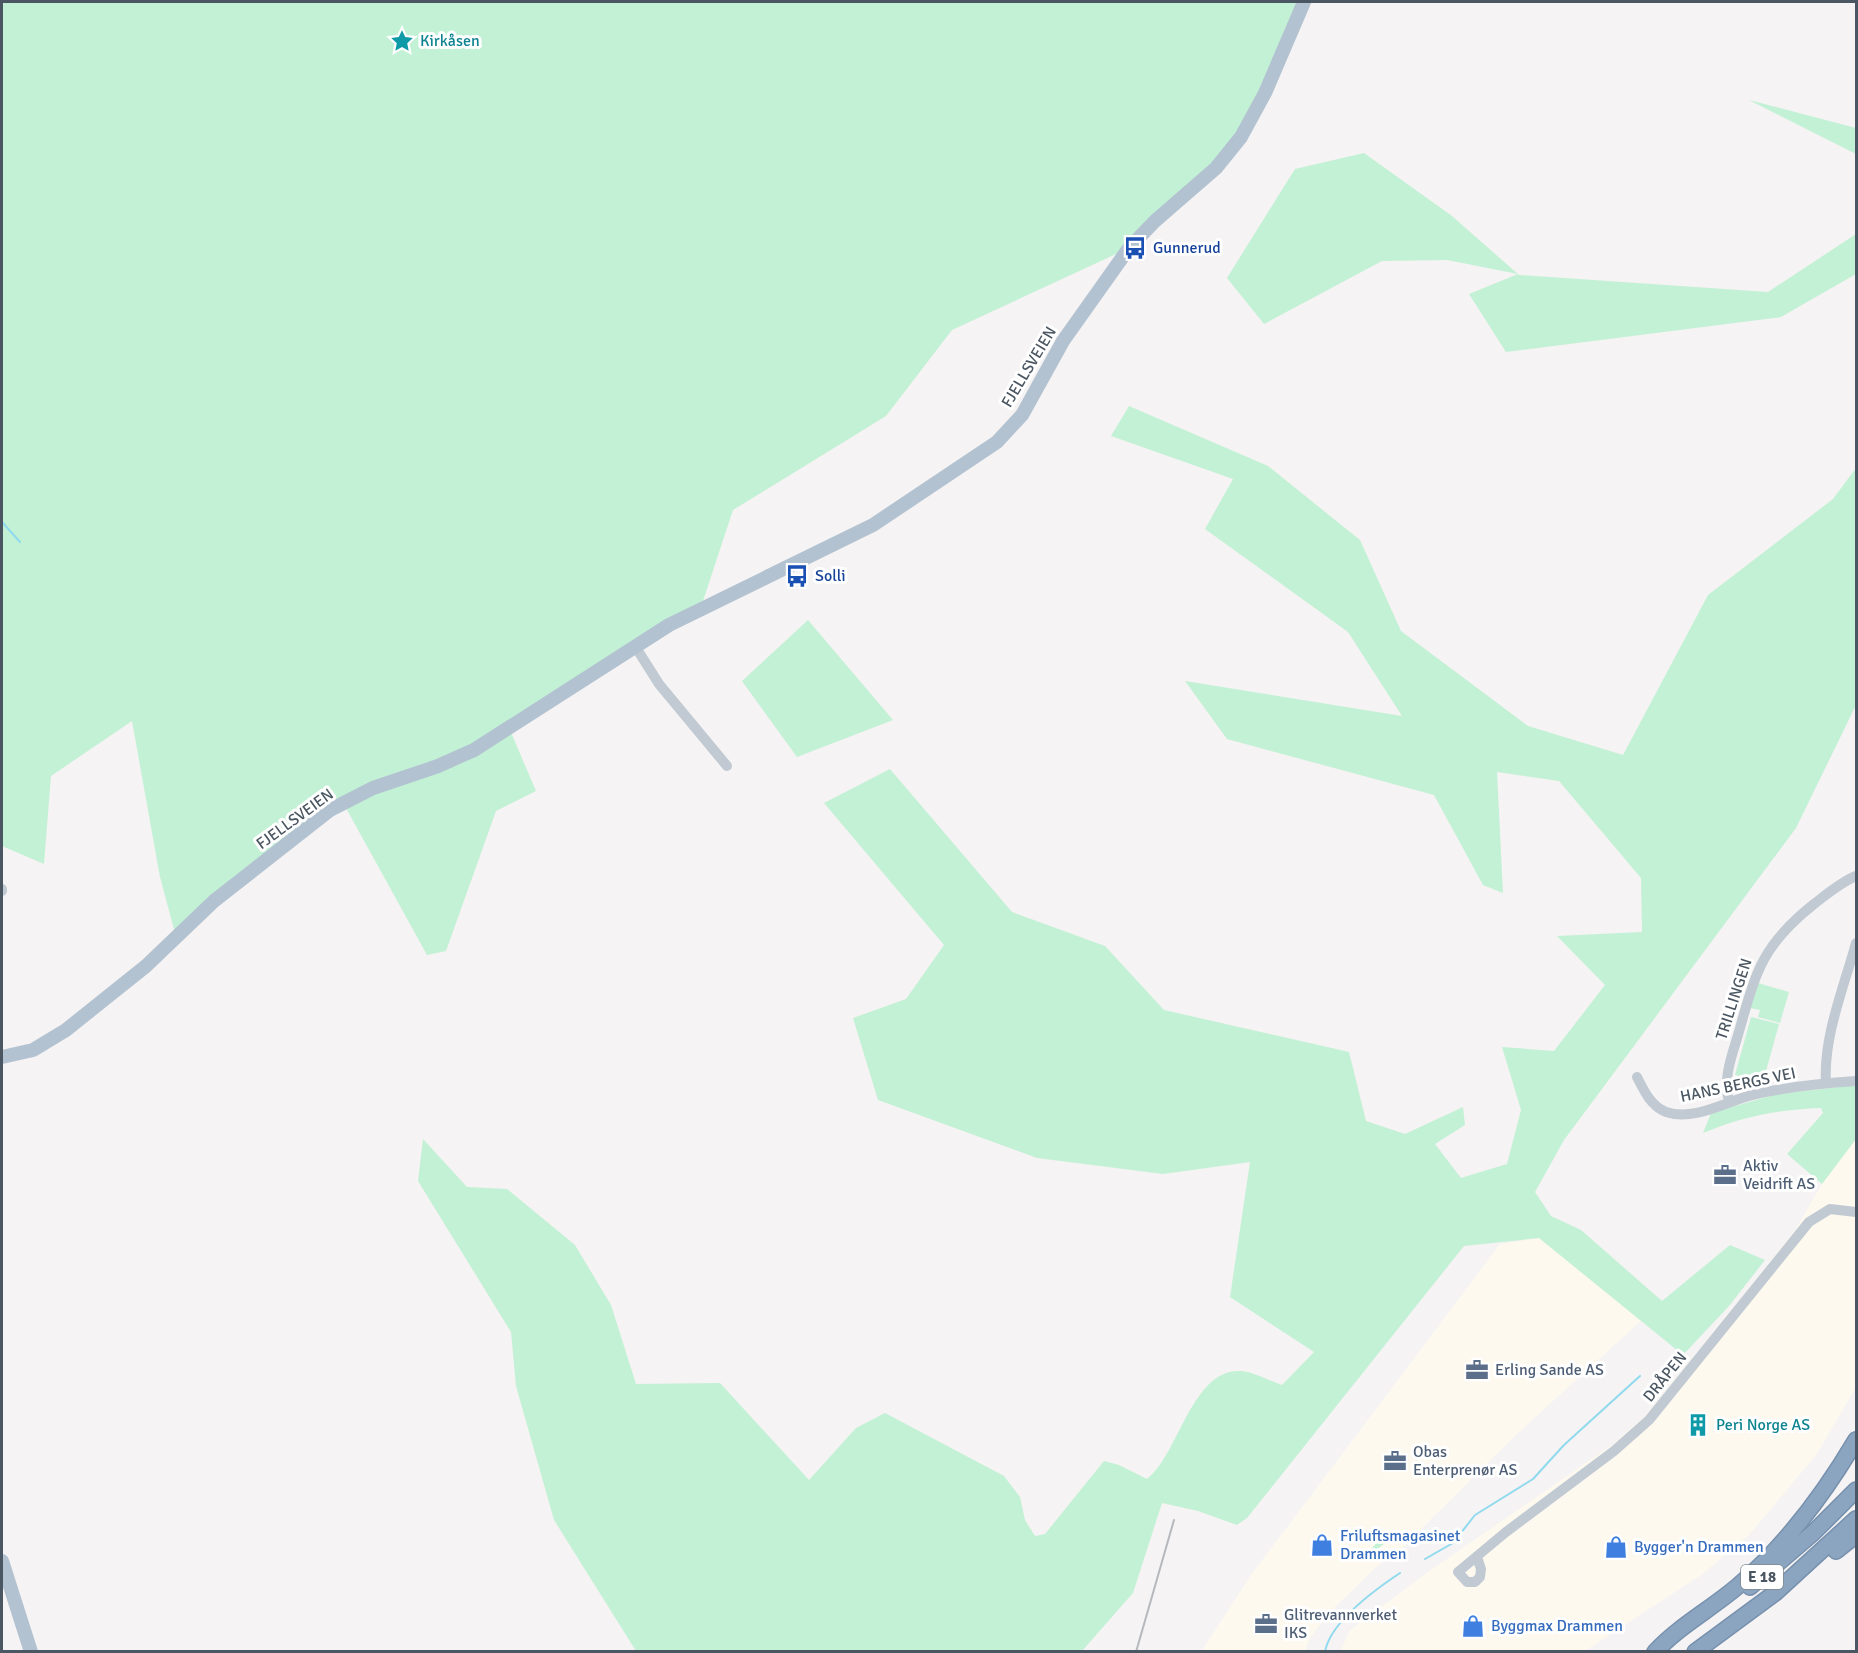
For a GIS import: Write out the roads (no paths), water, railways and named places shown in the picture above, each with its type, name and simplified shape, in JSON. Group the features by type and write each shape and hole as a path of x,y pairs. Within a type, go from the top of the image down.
{"highway":[{"path":"1657,1652 1670,1636 1717,1604 1768,1558 1818,1499 1857,1440"},
{"name":"E 18","path":"1657,1652 1706,1620 1775,1567 1857,1490"},
{"name":"E 18","path":"1695,1652 1756,1608 1857,1519"},
{"path":"1756,1608 1779,1598 1857,1535"}],"main road":[{"name":"FJELLSVEIEN","path":"2,1058 33,1050 66,1030 146,966 214,901 330,810 373,788 438,766 474,750 669,625 873,525 966,464 1002,437 1022,415 1063,341 1129,248 1155,221 1216,168 1242,137 1265,93 1304,2"},
{"path":"2,1561 31,1652"}],"street":[{"path":"635,646 666,692 727,766"},
{"name":"TRILLINGEN","path":"1729,1102 1725,1088 1728,1068 1754,979 1766,953 1778,937 1806,910 1839,885 1857,876"},
{"path":"1826,1083 1825,1068 1831,1036 1856,943"},
{"name":"HANS BERGS VEI","path":"1637,1077 1653,1103 1669,1112 1691,1113 1754,1094 1826,1083 1857,1081"},
{"name":"DRÅPEN","path":"1477,1557 1614,1451 1649,1420 1809,1222 1830,1209 1857,1212"}],"waterway":[{"path":"2,522 20,542"},
{"path":"1425,1559 1453,1543 1475,1515 1533,1479 1564,1445 1640,1376"},
{"path":"1325,1652 1335,1629 1355,1607 1400,1573"}],"railway":[{"path":"1136,1652 1174,1520"}],"place":[{"name":"Kirkåsen","path":"402,41"},
{"name":"Gunnerud","path":"1135,248"},
{"name":"Solli","path":"797,576"},
{"name":"Aktiv Veidrift AS","path":"1725,1175"},
{"name":"Erling Sande AS","path":"1477,1370"},
{"name":"Peri Norge AS","path":"1698,1425"},
{"name":"Obas Enterprenør AS","path":"1395,1461"},
{"name":"Friluftsmagasinet Drammen","path":"1322,1545"},
{"name":"Bygger'n Drammen","path":"1616,1547"},
{"name":"Glitrevannverket IKS","path":"1266,1624"},
{"name":"Byggmax Drammen","path":"1473,1626"}]}
